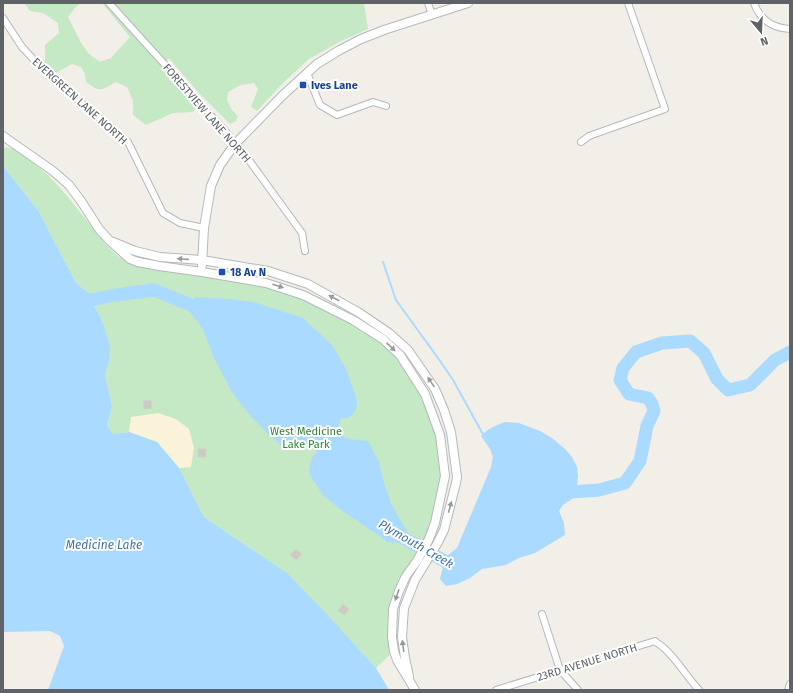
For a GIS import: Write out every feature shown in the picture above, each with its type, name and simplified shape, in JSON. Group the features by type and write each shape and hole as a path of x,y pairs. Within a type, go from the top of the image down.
{"street":[{"name":"FORESTVIEW LANE NORTH","path":"109,3 243,152 302,233 305,251"},
{"path":"428,3 432,15"},
{"path":"202,272 204,228 211,186 220,166 235,144 292,86 317,64 338,50 361,39 468,3"},
{"path":"581,142 589,136 664,108 628,3"},
{"path":"754,3 759,15 767,22 776,27 790,29"},
{"name":"EVERGREEN LANE NORTH","path":"3,18 22,47 47,74 128,142 163,213 180,223 204,228"},
{"path":"307,73 320,105 337,115 373,102 386,106"},
{"path":"3,136 53,171 68,185 81,201 99,229 130,260 159,266 266,282 304,295 353,320 383,339 400,355 425,394 440,435 445,476 436,523 417,561 406,576 393,610 392,637 394,651 397,660 413,687"},
{"path":"109,240 135,251 160,257 202,260 268,271 308,284 358,312 389,333 408,350 435,389 451,432 457,477 444,530 416,580 404,608 402,637 405,658 413,687"},
{"path":"542,614 560,670 578,690"},
{"name":"23RD AVENUE NORTH","path":"496,690 506,689 560,670 655,641 675,660 699,690"},
{"path":"787,690 790,684"}],"green space":[{"path":"24,3 81,3 68,17 81,43 89,54 100,62 111,58 130,37 102,3 364,3 368,29 341,41 309,59 283,83 257,111 251,107 258,89 254,83 241,85 228,92 227,100 232,110 238,116 236,121 230,124 198,92 169,58 161,66 198,106 193,112 173,113 146,125 133,115 133,101 127,87 116,82 104,88 98,89 86,82 85,74 81,67 72,64 56,73 45,65 45,45 59,33 58,23 43,13 30,11"},
{"name":"West Medicine Lake Park","path":"6,147 17,150 49,176 68,197 106,245 119,257 202,272 303,295 383,339 400,355 425,394 440,435 445,476 435,523 393,609 394,651 376,668 352,642 247,546 204,517 179,468 129,432 113,434 107,426 112,406 105,375 109,361 101,318 91,300 89,293 76,283 38,210 3,166 3,149"}],"sand":[{"path":"158,413 176,419 189,429 194,448 191,467 179,468 157,442 129,432 131,417"}],"water":[{"name":"Medicine Lake","path":"3,166 38,210 76,283 89,293 91,300 101,318 110,346 109,361 105,375 112,406 107,426 113,434 129,432 157,442 179,468 204,517 288,574 376,668 389,690 48,690 64,646 60,636 50,631 3,632"},
{"path":"195,297 231,299 257,303 303,318 332,345 346,369 357,401 356,409 352,415 348,418 341,419 338,427 344,437 348,439 368,441 379,462 391,503 409,535 405,543 388,542 340,509 324,496 309,473 312,458 317,452 312,444 288,448 282,446 248,413 232,392 214,358 203,330 190,311"},
{"path":"504,422 519,423 540,431 552,438 572,457 577,467 577,485 572,499 563,505 559,511 564,523 565,535 535,553 519,558 506,565 482,569 470,578 457,584 446,586 440,579 447,556 457,548 491,467 493,457 490,449 481,436 489,429"}],"building":[{"path":"151,400 152,408 144,409 143,401"},
{"path":"198,449 206,449 206,457 198,457"},
{"path":"296,549 302,554 296,560 290,555"},
{"path":"343,604 349,609 345,615 338,611"}],"waterway":[{"path":"383,262 396,300 453,380 484,436"},
{"name":"Plymouth Creek","path":"75,300 91,300 154,290 191,305 205,316"},
{"name":"Plymouth Creek","path":"558,493 599,490 625,483 640,461 647,426 654,411 648,398 629,394 620,380 623,368 636,352 662,343 690,341 704,353 717,379 728,390 750,385 775,360 790,352"},
{"name":"Plymouth Creek","path":"391,531 457,568 460,567"}],"place":[{"name":"Ives Lane","path":"303,85"},
{"name":"18 Av N","path":"222,272"}]}
